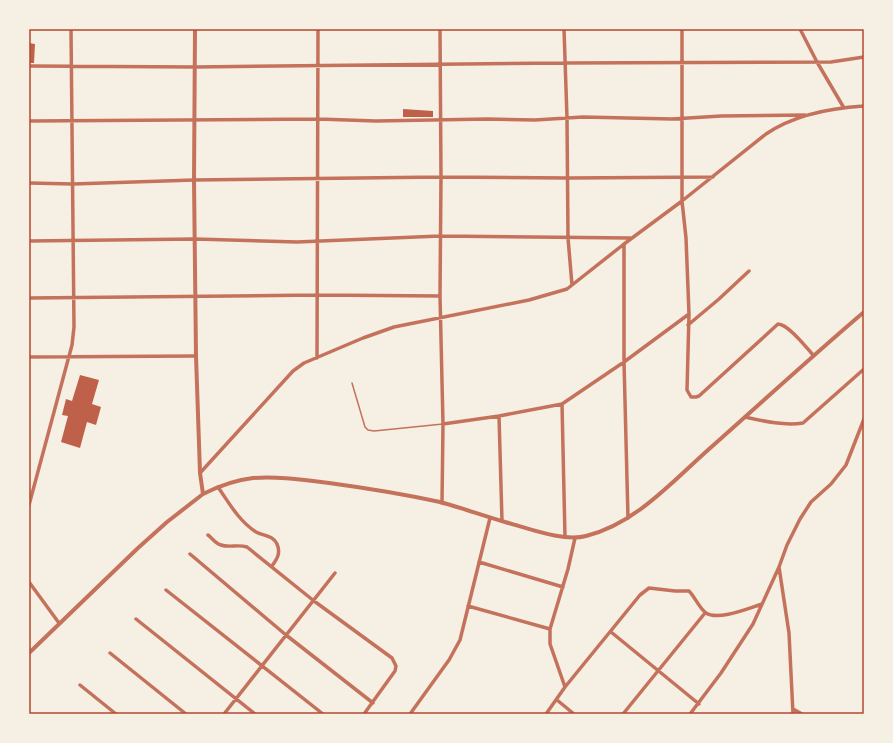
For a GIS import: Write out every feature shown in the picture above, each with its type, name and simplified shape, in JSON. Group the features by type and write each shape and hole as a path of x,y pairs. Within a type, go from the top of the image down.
{"street":[{"path":"29,505 70,358 74,327 71,29"},
{"path":"195,29 194,180 196,356 200,473 203,494"},
{"path":"317,358 318,29"},
{"path":"440,29 440,120 442,177 440,236 440,318 443,424 442,503"},
{"path":"564,29 567,118 568,238 572,285"},
{"path":"682,29 682,202 686,238 689,314 687,390 692,397 699,396 778,324 788,328 813,355"},
{"path":"800,29 817,62 844,108"},
{"path":"29,66 195,67 831,62 864,57"},
{"path":"200,473 293,371 304,363 380,332 410,323 529,300 561,291 572,285 631,238 682,202 775,128 810,115 844,108 864,106"},
{"path":"29,121 318,119 535,120 567,118 682,118 810,115"},
{"path":"29,183 73,184 318,178 712,177"},
{"path":"29,242 195,239 318,241 440,236 631,238"},
{"path":"624,244 624,362 628,518"},
{"path":"688,325 749,271"},
{"path":"29,298 318,295 440,296"},
{"path":"29,653 167,522 203,494 236,481 252,478 290,479 363,487 442,503 490,518 565,537 585,537 595,534 613,526 639,511 746,417 813,355 864,312"},
{"path":"443,424 499,416 562,404 624,362 689,314"},
{"path":"29,357 70,358 196,356"},
{"path":"746,417 765,421 797,424 803,423 864,369"},
{"path":"562,404 565,537"},
{"path":"499,416 502,521"},
{"path":"690,714 721,673 753,624 787,545 800,519 811,502 831,484 846,465 864,419"},
{"path":"218,487 236,514 256,532 270,537 277,544 279,555 272,566"},
{"path":"410,714 456,650 463,631 490,518"},
{"path":"208,535 218,544 240,545 247,547 314,601 392,658 396,666 396,671 364,714"},
{"path":"565,687 550,644 550,629 575,538"},
{"path":"190,554 286,635 373,703"},
{"path":"479,562 562,587"},
{"path":"779,566 790,633 793,714"},
{"path":"224,714 335,573"},
{"path":"29,582 59,623"},
{"path":"546,714 565,687 640,595 649,588 675,591 689,590 706,613 719,616 762,604"},
{"path":"166,590 323,714"},
{"path":"468,606 550,629"},
{"path":"623,714 706,613"},
{"path":"136,619 255,714"},
{"path":"611,632 699,704"},
{"path":"110,653 186,714"},
{"path":"80,685 116,714"},
{"path":"557,700 574,714"},
{"path":"793,709 802,714"}],"lane":[{"path":"352,383 365,427 368,430 374,431 443,424"}],"building":[{"path":"29,43 35,44 34,63 29,63"},
{"path":"403,109 433,111 433,117 403,117"},
{"path":"80,375 99,380 92,404 101,407 96,425 87,422 80,448 61,442 68,416 62,415 66,399 72,401"}]}
